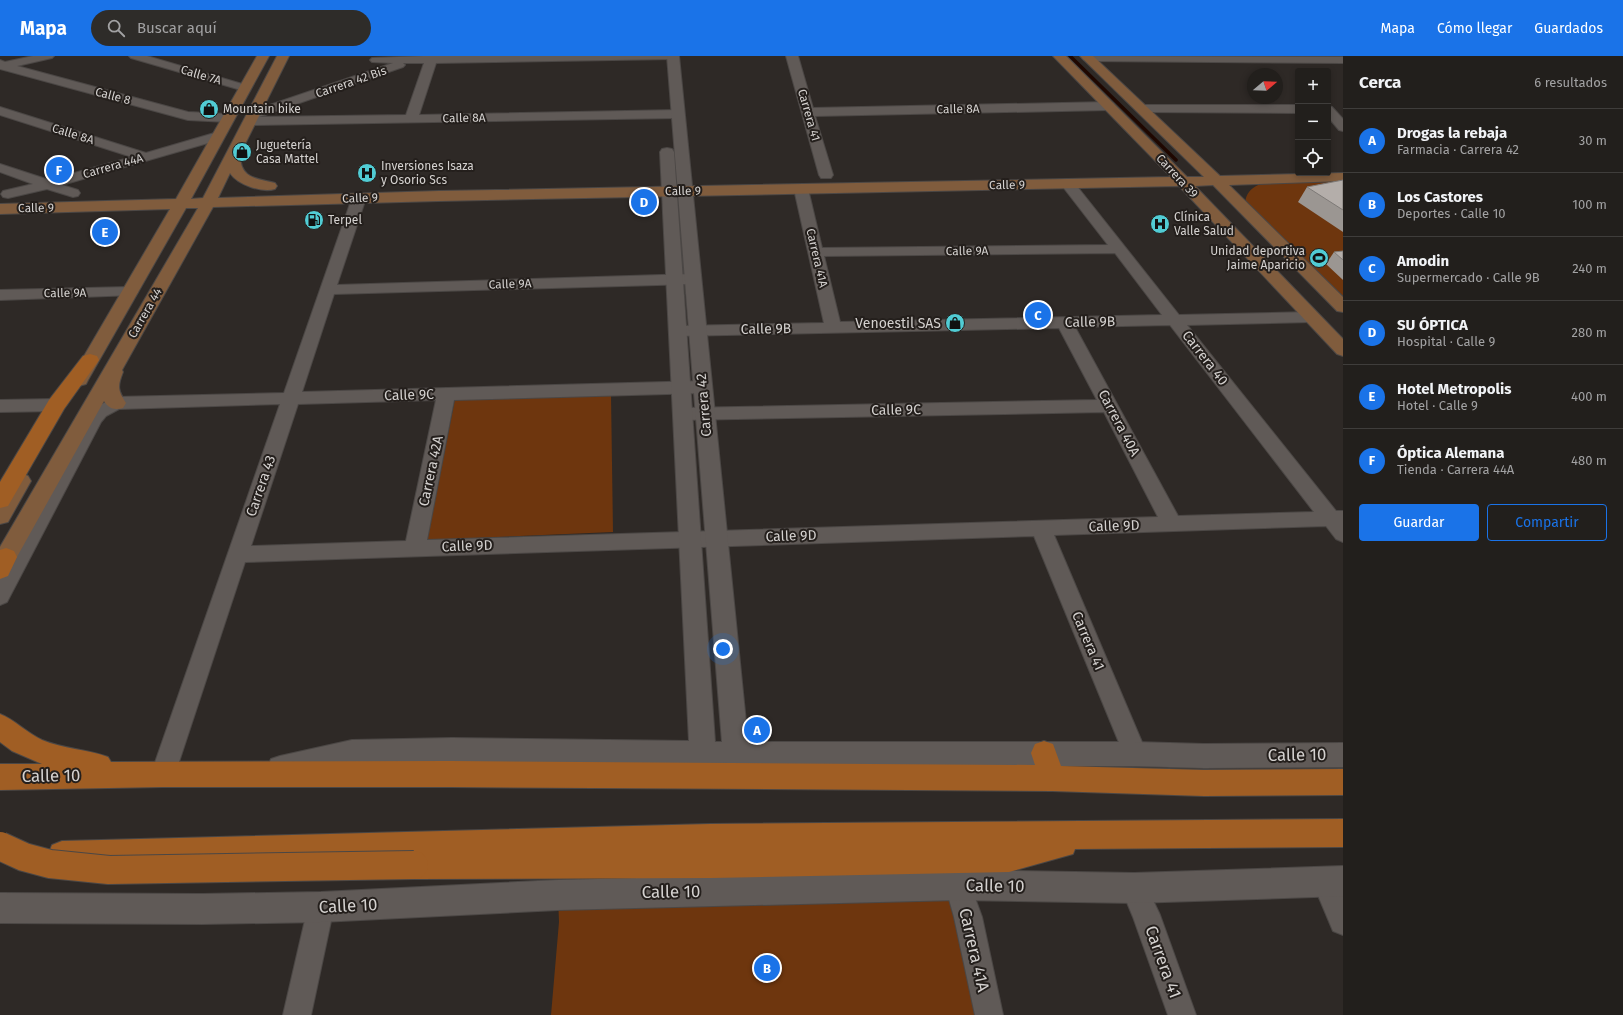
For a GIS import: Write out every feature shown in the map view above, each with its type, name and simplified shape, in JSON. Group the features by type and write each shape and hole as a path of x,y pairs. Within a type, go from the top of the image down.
{"main road":[{"name":"Carrera 44","path":"62,402 90,360 130,292 160,239 182,194 218,136 262,56"},
{"name":"Carrera 39","path":"1059,56 1177,176 1343,350"},
{"name":"Carrera 39","path":"1087,57 1144,109 1213,176 1245,210 1343,307"},
{"name":"Carrera 44","path":"106,401 111,397 108,391 110,379 124,349 212,195 282,59"},
{"path":"253,72 282,59"},
{"path":"260,102 266,106 277,107"},
{"path":"233,154 233,168 238,175 246,180 270,186"},
{"path":"1331,169 1343,169"},
{"name":"Calle 9","path":"1213,176 1295,170"},
{"name":"Calle 9","path":"0,209 104,207 182,194 359,198 546,194 846,174 1213,176 1272,180 1343,177"},
{"name":"Calle 9","path":"301,186 481,182 506,180 801,189 1067,183 1177,176"},
{"path":"506,180 546,194"},
{"path":"1245,210 1245,200 1249,191 1259,184 1272,180"},
{"path":"439,196 481,182"},
{"name":"Calle 9","path":"212,195 270,186 285,186"},
{"name":"Calle 9","path":"4,194 89,192"},
{"path":"104,207 134,211 151,221 159,230 160,239"},
{"path":"2,565 106,401"},
{"path":"0,500 62,402"},
{"path":"0,516 62,402"},
{"path":"0,726 20,741 47,754 105,767 163,774"},
{"path":"1044,753 1052,778"},
{"name":"Calle 10","path":"0,777 163,774 450,774 1052,778 1204,783 1343,782"},
{"path":"0,857 710,838 1343,833"},
{"path":"0,846 23,856 63,866 118,870 414,865 711,864 1009,858 1095,836"}],"street":[{"path":"1,65 48,56"},
{"name":"Calle 7A","path":"135,56 245,88"},
{"path":"371,75 377,58 666,56 661,71"},
{"name":"Carrera 42","path":"666,56 678,114 677,185 683,279 677,331 703,753"},
{"name":"Carrera 41","path":"792,56 826,175"},
{"path":"1087,57 1284,58 1343,60"},
{"path":"410,119 425,58"},
{"name":"Carrera 42 Bis","path":"251,118 277,107 425,58"},
{"path":"1284,58 1294,70"},
{"name":"Calle 8","path":"1,65 188,116 228,118"},
{"name":"Carrera 42","path":"663,100 666,133 677,185"},
{"name":"Calle 8A","path":"808,112 1109,106"},
{"path":"1144,109 1295,109"},
{"name":"Calle 8A","path":"0,111 146,157"},
{"path":"1331,113 1343,127"},
{"name":"Calle 8A","path":"251,118 410,119 678,114"},
{"name":"Carrera 44A","path":"4,194 50,184 218,136"},
{"path":"0,168 73,193"},
{"name":"Carrera 40","path":"1067,183 1339,524"},
{"name":"Carrera 41A","path":"801,189 833,328"},
{"name":"Carrera 43","path":"163,774 359,198"},
{"name":"Calle 9A","path":"816,252 1119,249"},
{"name":"Carrera 42","path":"683,279 698,331 736,754"},
{"name":"Calle 9A","path":"327,290 683,279"},
{"name":"Calle 9A","path":"0,295 130,292"},
{"name":"Calle 9B","path":"677,331 1312,317"},
{"name":"Carrera 40A","path":"1065,323 1172,524"},
{"name":"Calle 9C","path":"106,401 291,398 702,387"},
{"name":"Carrera 42A","path":"415,548 446,394"},
{"path":"0,596 94,419 106,401"},
{"path":"0,406 62,402"},
{"name":"Calle 9C","path":"682,414 1110,406"},
{"name":"Calle 9D","path":"238,554 1172,524 1339,524"},
{"name":"Carrera 41","path":"1041,528 1135,754"},
{"name":"Calle 10","path":"246,775 352,752 452,750 736,754 1044,753 1204,756 1343,755"},
{"path":"1334,881 1343,921"},
{"name":"Calle 10","path":"9,910 321,908 558,895 958,885 1134,888 1334,881"},
{"name":"Carrera 41A","path":"958,885 968,917 990,1015"},
{"name":"Carrera 41","path":"1134,888 1146,915 1182,1015"},
{"path":"297,1015 321,908"}],"shaded area":[{"name":"Unidad deportiva Jaime Aparicio","path":"1307,177 1343,177 1343,307 1245,210 1245,203 1249,192 1256,186 1266,182"},
{"path":"611,395 613,532 427,540 455,399"},
{"path":"958,885 989,1015 551,1015 559,922 558,895"}],"building":[{"path":"1343,180 1343,210 1307,187"},
{"path":"1343,251 1343,260 1334,252"}],"waterway":[{"path":"1070,56 1176,160"}],"place":[{"name":"Mountain bike","path":"209,109"},
{"name":"Juguetería Casa Mattel","path":"242,152"},
{"name":"Óptica Alemana","path":"59,170"},
{"name":"Inversiones Isaza y Osorio Scs","path":"367,173"},
{"name":"SU ÓPTICA","path":"644,202"},
{"name":"Terpel","path":"314,220"},
{"name":"Clínica Valle Salud","path":"1160,224"},
{"name":"Hotel Metropolis","path":"105,232"},
{"name":"Unidad deportiva Jaime Aparicio","path":"1319,258"},
{"name":"Amodin","path":"1038,315"},
{"name":"Venoestil SAS","path":"955,323"},
{"name":"Drogas la rebaja","path":"757,730"},
{"name":"Los Castores","path":"767,968"}]}
